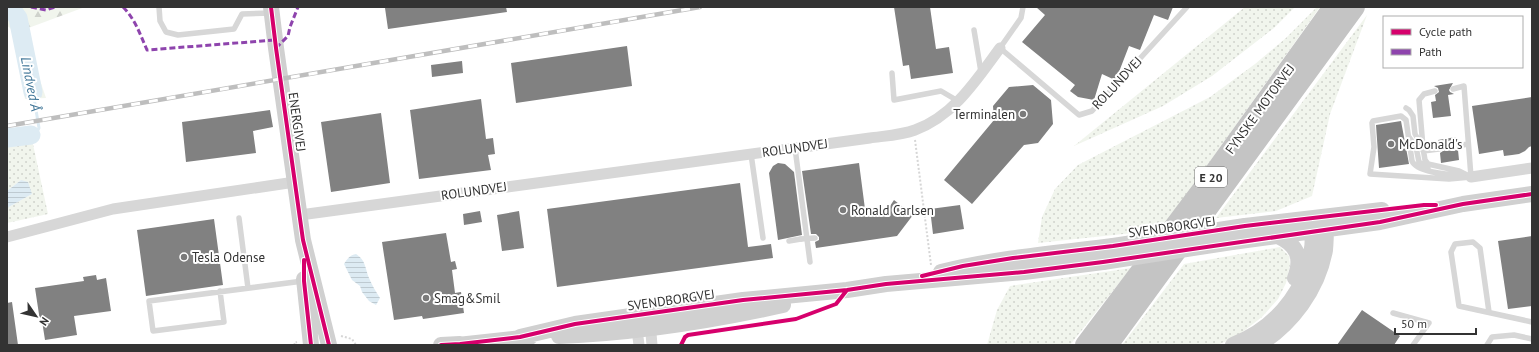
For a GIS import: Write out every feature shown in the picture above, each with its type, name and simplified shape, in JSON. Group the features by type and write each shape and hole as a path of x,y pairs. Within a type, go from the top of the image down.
{"highway":[{"name":"FYNSKE MOTORVEJ","path":"1085,345 1203,188 1333,7"},
{"name":"FYNSKE MOTORVEJ","path":"1108,345 1355,7"}],"main road":[{"name":"ENERGIVEJ","path":"272,10 309,280 311,345"},
{"name":"SVENDBORGVEJ","path":"441,345 459,345 520,337 600,334 642,326 743,300 847,290 886,284 963,266 1013,258 1113,246 1246,226 1380,222 1463,204 1532,194"},
{"name":"SVENDBORGVEJ","path":"886,284 1024,272 1103,262 1278,236 1322,224"},
{"path":"1233,345 1253,336 1263,329 1282,312 1296,295 1308,265 1313,245 1322,224"},
{"path":"1258,345 1275,334 1289,320 1312,287 1320,269 1325,249 1322,224"},
{"path":"1263,329 1291,289 1298,272 1298,258 1294,246 1287,240 1278,236"},
{"name":"ENERGIVEJ","path":"309,280 329,345"}],"street":[{"name":"ROLUNDVEJ","path":"300,215 751,154 914,130 932,122 953,107 1000,48"},
{"path":"1471,177 1532,168"},
{"path":"7,237 113,209 295,182"},
{"path":"642,326 652,345"}],"lane":[{"path":"159,7 160,21 166,32 178,35 234,29 242,14 272,10"},
{"path":"1000,48 1021,18 1023,7"},
{"path":"1180,15 1183,7"},
{"name":"ROLUNDVEJ","path":"1000,48 1079,115 1092,111 1187,7"},
{"path":"974,30 981,72"},
{"path":"892,73 894,100 941,91 958,101"},
{"path":"1454,88 1464,86 1471,177"},
{"path":"1435,92 1424,94 1418,100 1425,160 1428,164 1459,170 1471,177"},
{"path":"1406,108 1413,116 1416,137 1423,149"},
{"path":"1403,116 1406,120 1413,164 1420,168 1432,171 1471,177 1449,179 1370,174 1374,147 1373,121 1403,116"},
{"path":"1457,146 1468,144"},
{"path":"794,148 810,262"},
{"path":"1423,149 1439,149"},
{"path":"751,154 763,238"},
{"path":"239,218 248,288"},
{"path":"789,241 815,238"},
{"path":"1489,312 1480,248 1473,242 1455,244 1451,252 1459,306 1532,322"},
{"path":"220,292 224,322 153,331 149,301 309,280"},
{"path":"1393,313 1429,323 1413,345"},
{"path":"1487,345 1492,337 1514,334 1532,339"}],"path":[{"path":"914,130 932,274"}],"green space":[{"path":"7,7 85,7 23,30 46,98 25,99 13,31 7,25"},
{"path":"1245,7 1295,7 1274,28 1212,76 1163,106 1074,146"},
{"path":"1317,7 1320,7 1161,230 1038,243 1042,217 1055,189 1078,165 1210,97 1255,64 1286,38"},
{"path":"1367,15 1330,114 1312,196 1276,211 1216,218"},
{"path":"31,135 48,214 7,223 7,208 32,194 21,180 7,191 7,138"},
{"path":"1280,247 1289,256 1290,265 1286,283 1278,299 1262,317 1236,337 1217,345 1122,345 1184,264"},
{"path":"1131,268 1070,345 987,345 997,310 1010,286"}],"shaded area":[{"path":"21,180 28,182 32,194 7,208 7,191"},
{"path":"356,254 362,259 370,281 380,298 376,305 369,301 362,292 360,286 352,280 344,264 352,255"}],"building":[{"path":"506,7 507,12 388,29 385,8"},
{"path":"894,7 930,7 936,49 949,47 953,73 911,79 909,65 903,66"},
{"path":"1036,7 1173,7 1168,20 1154,15 1140,50 1129,46 1115,80 1102,74 1094,100 1078,97 1070,91 1075,85 1022,42 1045,15"},
{"path":"627,46 632,86 516,103 511,63"},
{"path":"462,61 463,73 432,77 431,65"},
{"path":"1453,83 1449,90 1454,94 1448,95 1451,116 1433,118 1431,102 1436,101 1435,95 1439,92 1438,88 1434,86"},
{"path":"1033,85 1051,100 1053,124 1038,143 1024,145 972,204 944,180 994,120 993,106 1009,87"},
{"path":"1532,97 1532,146 1519,154 1504,156 1503,150 1479,154 1472,106"},
{"path":"481,99 486,139 493,138 495,154 488,155 491,170 419,179 410,110"},
{"path":"270,110 273,127 253,131 256,153 186,162 182,122"},
{"path":"381,113 390,183 331,192 321,122"},
{"name":"McDonald's","path":"1401,121 1409,164 1379,168 1376,125"},
{"path":"1456,137 1456,142 1453,146 1454,149 1458,150 1459,160 1441,163 1440,153 1443,151 1443,148 1439,145 1438,140"},
{"path":"778,163 785,164 794,172 802,235 778,240 769,173 773,166"},
{"path":"859,163 865,209 875,215 884,215 894,200 913,215 897,236 816,248 815,242 819,240 819,237 816,234 811,234 802,171"},
{"path":"740,183 748,247 771,244 773,258 557,287 547,209"},
{"path":"960,205 964,229 933,234 930,209"},
{"path":"480,211 482,222 464,225 463,214"},
{"path":"519,211 524,248 502,251 497,215"},
{"path":"214,219 223,285 146,296 137,230"},
{"path":"446,233 451,262 455,261 457,269 452,270 455,293 461,292 464,313 423,319 422,316 394,320 382,242"},
{"path":"1532,236 1532,306 1508,309 1498,241"},
{"path":"96,275 97,280 106,278 111,311 74,316 77,335 45,340 42,321 40,321 35,288 84,281 83,277"},
{"path":"12,302 18,345 7,345 7,303"},
{"path":"1362,310 1400,336 1394,345 1337,345"}],"waterway":[{"name":"Lindved Å","path":"10,7 18,18 33,92"},
{"name":"Lindved Å","path":"31,135 35,135 39,128 33,92"},
{"name":"Lindved Å","path":"7,138 31,135"}],"railway":[{"path":"7,126 700,7"}],"marked path":[{"path":"31,7 46,10 55,7"},
{"path":"123,7 134,22 147,50 275,40"},
{"path":"276,48 288,36 298,7"}],"cycle path":[{"path":"271,7 303,240 329,345"},
{"path":"441,345 520,337 575,324 743,300 847,290 886,284 1024,272 1103,262 1380,222 1463,204 1532,194"},
{"path":"922,276 963,266 1013,258 1113,246 1245,226 1424,205 1436,205"},
{"path":"304,260 304,281 311,345"},
{"path":"681,345 685,337 688,335 796,319 836,304 847,290"}],"place":[{"name":"Terminalen","path":"1023,114"},
{"name":"McDonald's","path":"1391,144"},
{"name":"Ronald Carlsen","path":"843,210"},
{"name":"Tesla Odense","path":"184,257"},
{"name":"Smag&Smil","path":"426,298"}]}
